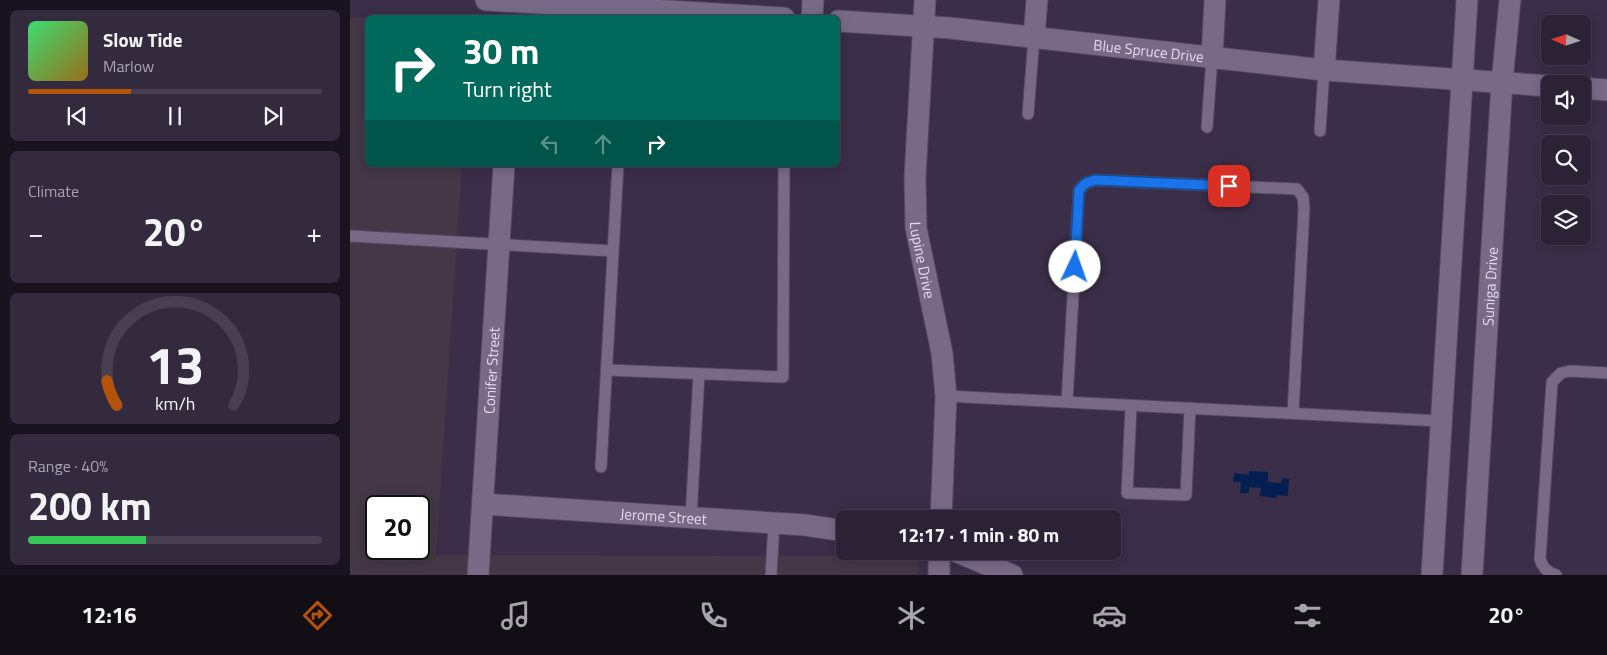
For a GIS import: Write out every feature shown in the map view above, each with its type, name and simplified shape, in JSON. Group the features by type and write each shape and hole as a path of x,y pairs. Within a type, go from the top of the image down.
{"street":[{"path":"486,0 514,6 638,4 699,15"},
{"path":"812,15 813,0"},
{"name":"Lupine Drive","path":"925,0 915,177 916,228 942,353 946,396 941,510"},
{"path":"1034,37 1036,0"},
{"path":"1212,57 1215,0"},
{"path":"1324,70 1329,0"},
{"path":"1432,575 1467,0"},
{"name":"Suniga Drive","path":"1472,575 1502,82 1510,0"},
{"name":"Blue Spruce Drive","path":"840,21 924,26 1034,37 1324,70 1541,85"},
{"path":"1591,89 1607,90"},
{"name":"Conifer Street","path":"478,575 504,167"},
{"name":"Jerome Street","path":"483,504 805,525 836,530"},
{"path":"939,575 940,560"},
{"path":"976,560 1012,575"}],"lane":[{"path":"1028,114 1034,37"},
{"path":"1206,127 1212,57"},
{"path":"1320,131 1324,70"},
{"path":"601,467 618,167"},
{"path":"606,370 783,377 784,167"},
{"path":"1067,402 1079,190 1086,183 1095,180 1278,188 1297,189 1303,197 1304,209 1293,413"},
{"path":"350,236 614,251"},
{"path":"1556,575 1542,566 1540,559 1552,382 1561,373 1607,373"},
{"path":"691,518 699,374"},
{"path":"946,396 1441,421"},
{"path":"1131,406 1128,493 1186,496 1190,408"},
{"path":"771,575 774,523"}],"shaded area":[{"path":"350,17 365,18 365,167 462,167 436,555 836,556 836,560 920,560 918,575 350,575"}],"water":[{"path":"1249,471 1268,472 1268,482 1281,483 1282,478 1289,479 1288,496 1277,495 1276,498 1260,496 1261,488 1249,487 1249,493 1240,493 1241,482 1233,482 1234,473 1249,475"}],"route":[{"path":"1075,267 1079,190 1086,183 1095,180 1229,186"}]}
